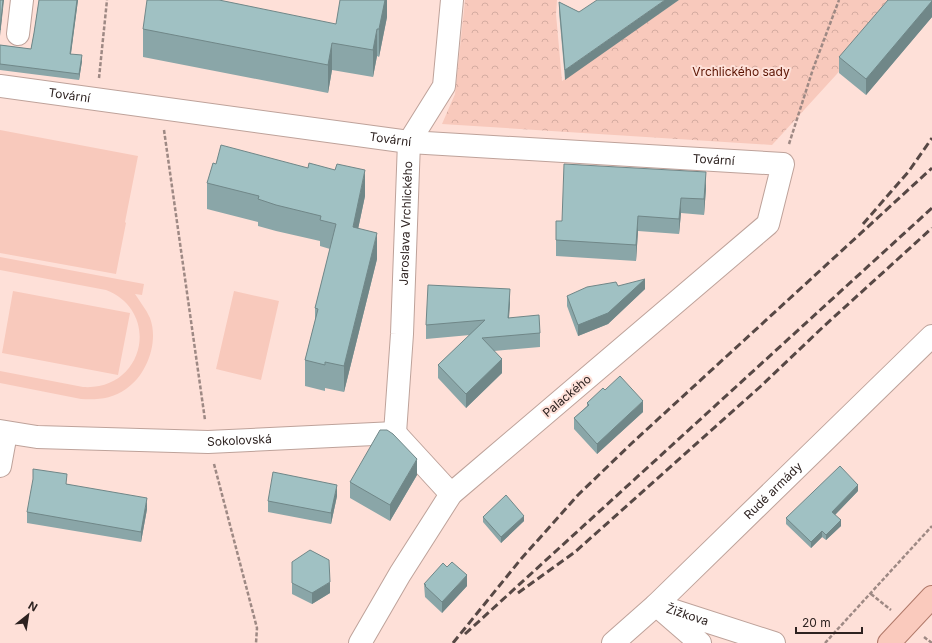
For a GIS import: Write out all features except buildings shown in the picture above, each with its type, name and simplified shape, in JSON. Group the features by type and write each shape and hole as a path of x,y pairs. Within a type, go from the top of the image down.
{"main road":[{"path":"889,643 932,597"}],"street":[{"path":"18,34 22,0"},
{"name":"Jaroslava Vrchlického","path":"395,433 402,334 410,142 444,86 452,0"},
{"name":"Tovární","path":"0,86 410,142 783,164"},
{"name":"Palackého","path":"360,643 400,574 451,494 768,224 783,164"},
{"name":"Rudé armády","path":"613,643 656,605 932,336"},
{"path":"0,466 3,432"},
{"name":"Sokolovská","path":"3,432 37,437 208,442 395,433"},
{"path":"395,433 451,494"},
{"name":"Žižkova","path":"656,605 700,643"},
{"name":"Žižkova","path":"656,605 774,643"}],"path":[{"path":"96,98 107,0"},
{"path":"783,164 813,69 839,0"},
{"path":"161,107 208,442 257,628 256,643"},
{"path":"825,643 932,526"}],"green space":[{"name":"Vrchlického sady","path":"465,0 557,0 556,14 562,81 679,0 900,0 836,75 772,145 442,124 455,94"},
{"path":"0,130 138,156 116,274 0,253"},
{"path":"0,257 144,284 142,295 135,294 150,318 153,337 152,347 145,367 133,383 126,389 110,397 81,399 0,383 0,371 83,387 104,385 120,377 132,364 138,348 139,331 135,315 124,301 106,290 0,270"},
{"path":"13,291 130,313 118,375 2,353"},
{"path":"234,291 279,301 261,380 216,369"}],"railway":[{"path":"863,224 909,171 932,138"},
{"path":"453,643 521,559 578,495 632,443 932,168"},
{"path":"465,634 932,208"},
{"path":"518,593 575,552 761,386 823,327 932,228"}]}
